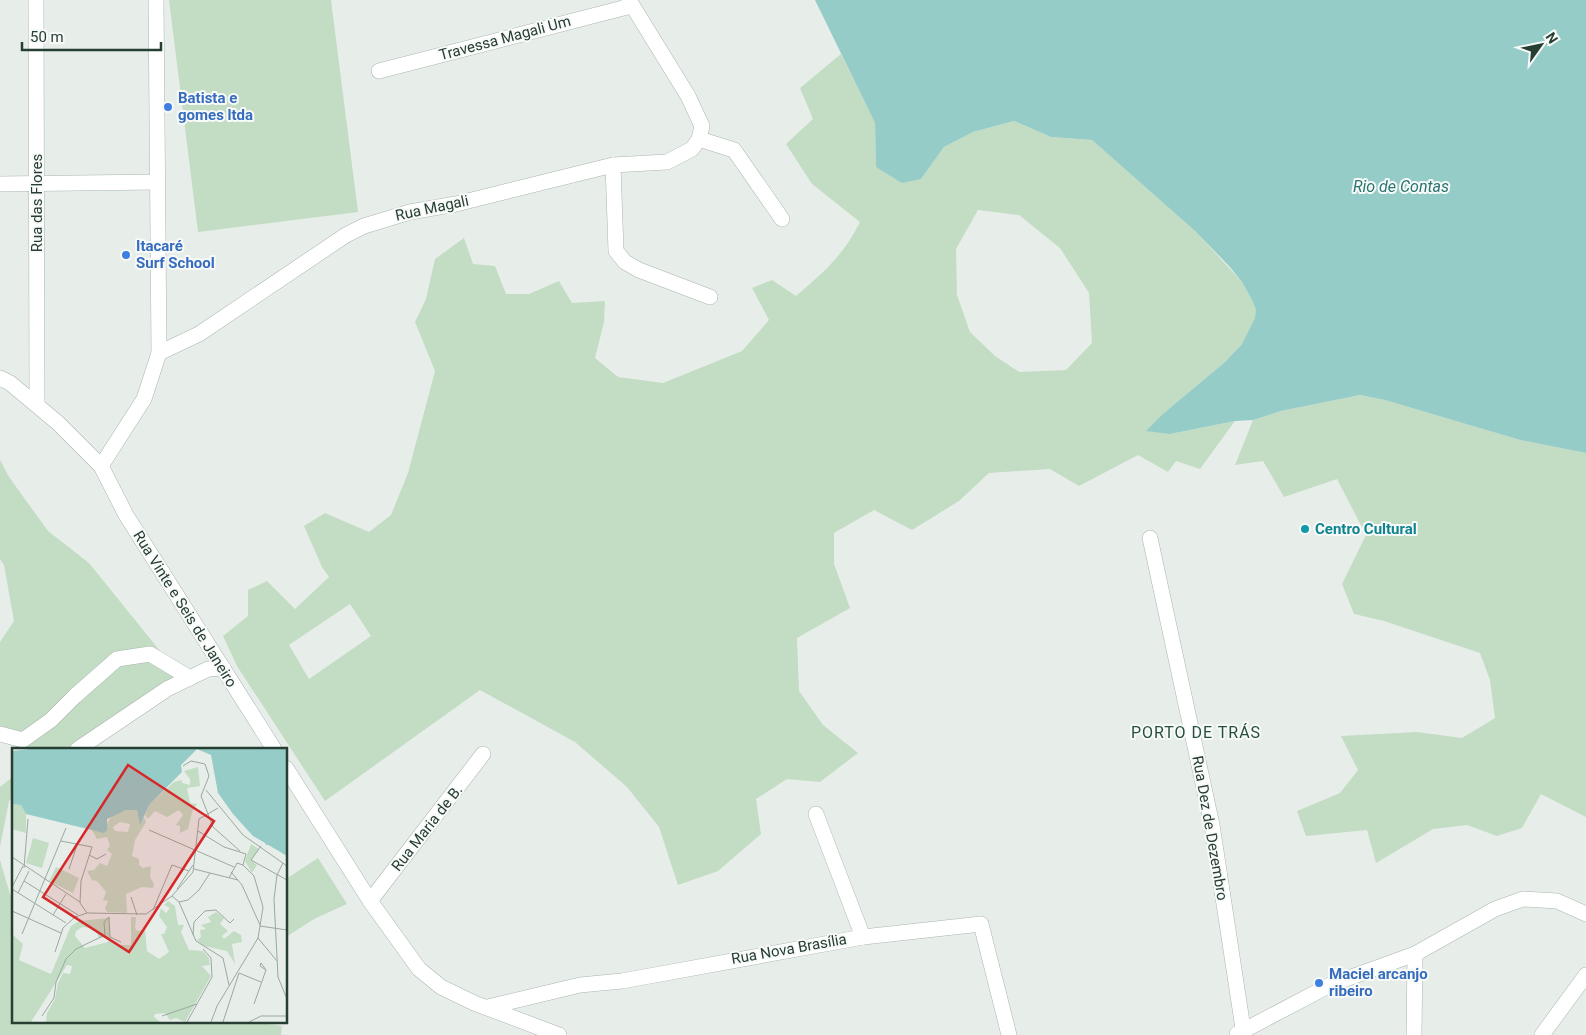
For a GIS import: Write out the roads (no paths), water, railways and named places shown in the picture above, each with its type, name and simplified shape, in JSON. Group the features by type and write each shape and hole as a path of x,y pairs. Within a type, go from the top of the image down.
{"street":[{"name":"Rua das Flores","path":"36,0 37,405"},
{"path":"101,466 144,400 158,353 156,0"},
{"path":"630,3 688,96 702,126 699,139 734,150 782,219"},
{"name":"Travessa Magali Um","path":"379,71 630,3"},
{"name":"Rua Magali","path":"158,353 199,334 364,226 410,212 456,204 613,165 667,162 692,149 699,139"},
{"path":"613,165 616,251 625,262 639,270 710,298"},
{"path":"0,184 156,182"},
{"name":"Rua Vinte e Seis de Janeiro","path":"0,378 37,405 76,438 101,466 126,515 273,748"},
{"name":"Rua Dez de Dezembro","path":"1150,538 1212,825 1241,1034"},
{"path":"0,734 23,740 51,720 117,659 150,654 190,678"},
{"path":"79,748 167,689 208,669 223,668"},
{"name":"Rua Maria de B.","path":"370,901 483,754"},
{"path":"288,771 370,901 419,969 441,986 474,1003 559,1035"},
{"path":"816,814 863,936"},
{"path":"1241,1034 1332,984 1414,954 1495,909 1523,899 1557,901 1586,914"},
{"name":"Rua Nova Brasília","path":"488,1007 580,985 622,980 863,936 981,924 1009,1035"},
{"path":"1414,954 1414,1035"},
{"path":"1542,1035 1586,975"}],"water":[{"name":"Rio de Contas","path":"815,0 1586,0 1586,453 1520,440 1385,400 1360,395 1281,411 1253,420 1235,421 1170,434 1146,431 1164,413 1225,362 1242,344 1255,318 1256,310 1242,282 1195,231 1092,140 1051,137 1014,121 973,132 944,147 921,179 902,183 876,167 875,123"}],"place":[{"name":"Batista e gomes ltda","path":"168,107"},
{"name":"Itacaré Surf School","path":"126,255"},
{"name":"Centro Cultural","path":"1305,529"},
{"name":"Maciel arcanjo ribeiro","path":"1319,983"}],"district":[{"name":"PORTO DE TRÁS","path":"1196,732"}]}
